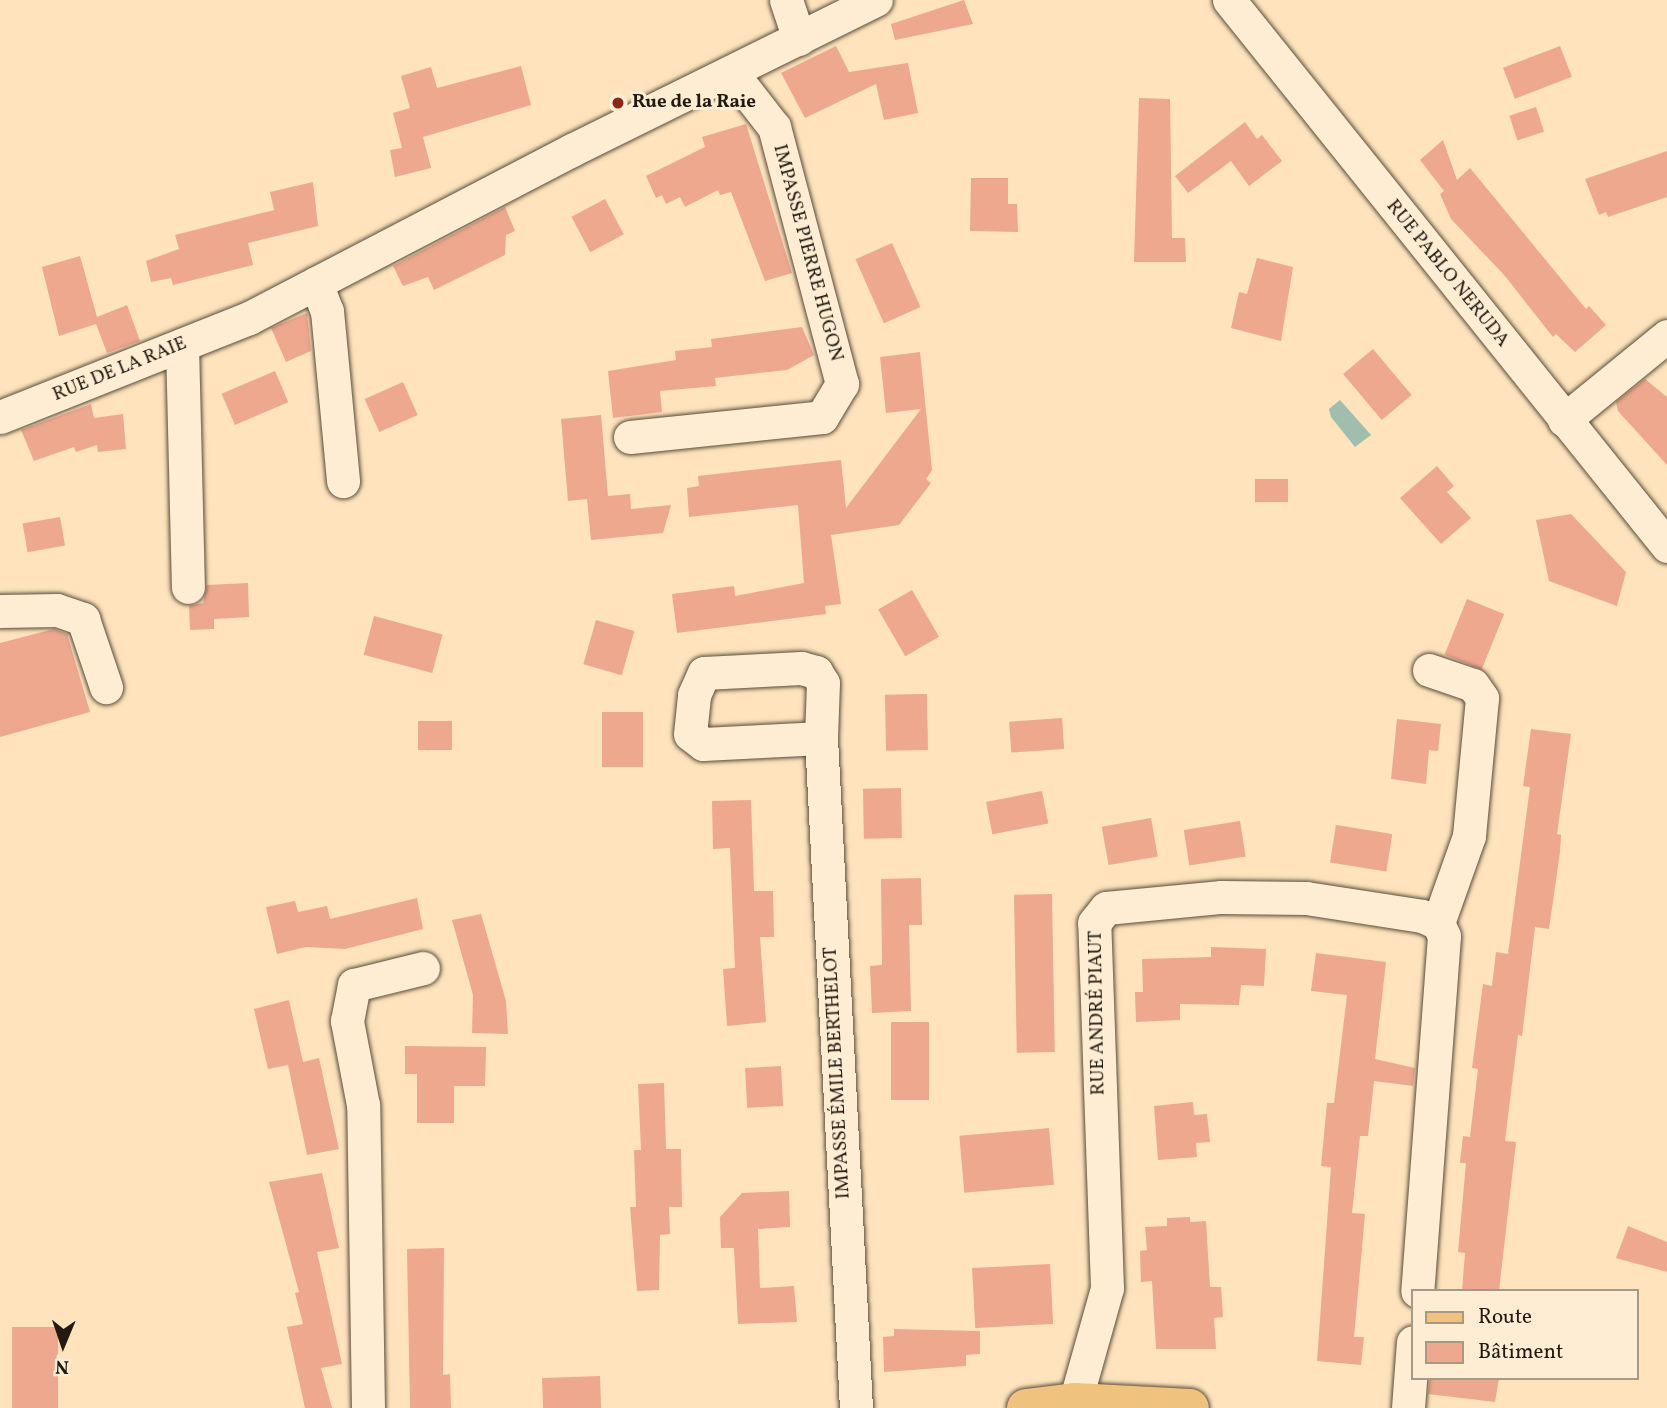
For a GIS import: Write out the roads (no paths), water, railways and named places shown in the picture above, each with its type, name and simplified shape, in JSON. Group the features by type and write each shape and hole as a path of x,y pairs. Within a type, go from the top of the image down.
{"main road":[{"path":"1026,1408 1075,1402 1188,1408"}],"street":[{"path":"786,0 799,38"},
{"name":"RUE DE LA RAIE","path":"0,417 249,318 876,0"},
{"name":"RUE PABLO NERUDA","path":"1229,0 1667,546"},
{"name":"IMPASSE PIERRE HUGON","path":"630,437 822,417 842,384 774,127 732,73"},
{"path":"316,283 327,311 343,481"},
{"path":"1564,420 1667,336"},
{"path":"182,345 188,587"},
{"path":"0,611 57,610 83,619 106,687"},
{"path":"1417,1289 1444,936 1438,923 1469,836 1482,698 1473,685 1429,670"},
{"name":"IMPASSE ÉMILE BERTHELOT","path":"821,738 856,1408"},
{"name":"RUE ANDRÉ PIAUT","path":"1075,1402 1107,1288 1094,923 1106,908 1221,897 1306,898 1422,916 1438,923"},
{"path":"368,1408 363,1105 347,1021 354,985 422,968"},
{"path":"1408,1408 1412,1355"}],"place":[{"name":"Rue de la Raie","path":"618,103"}]}
